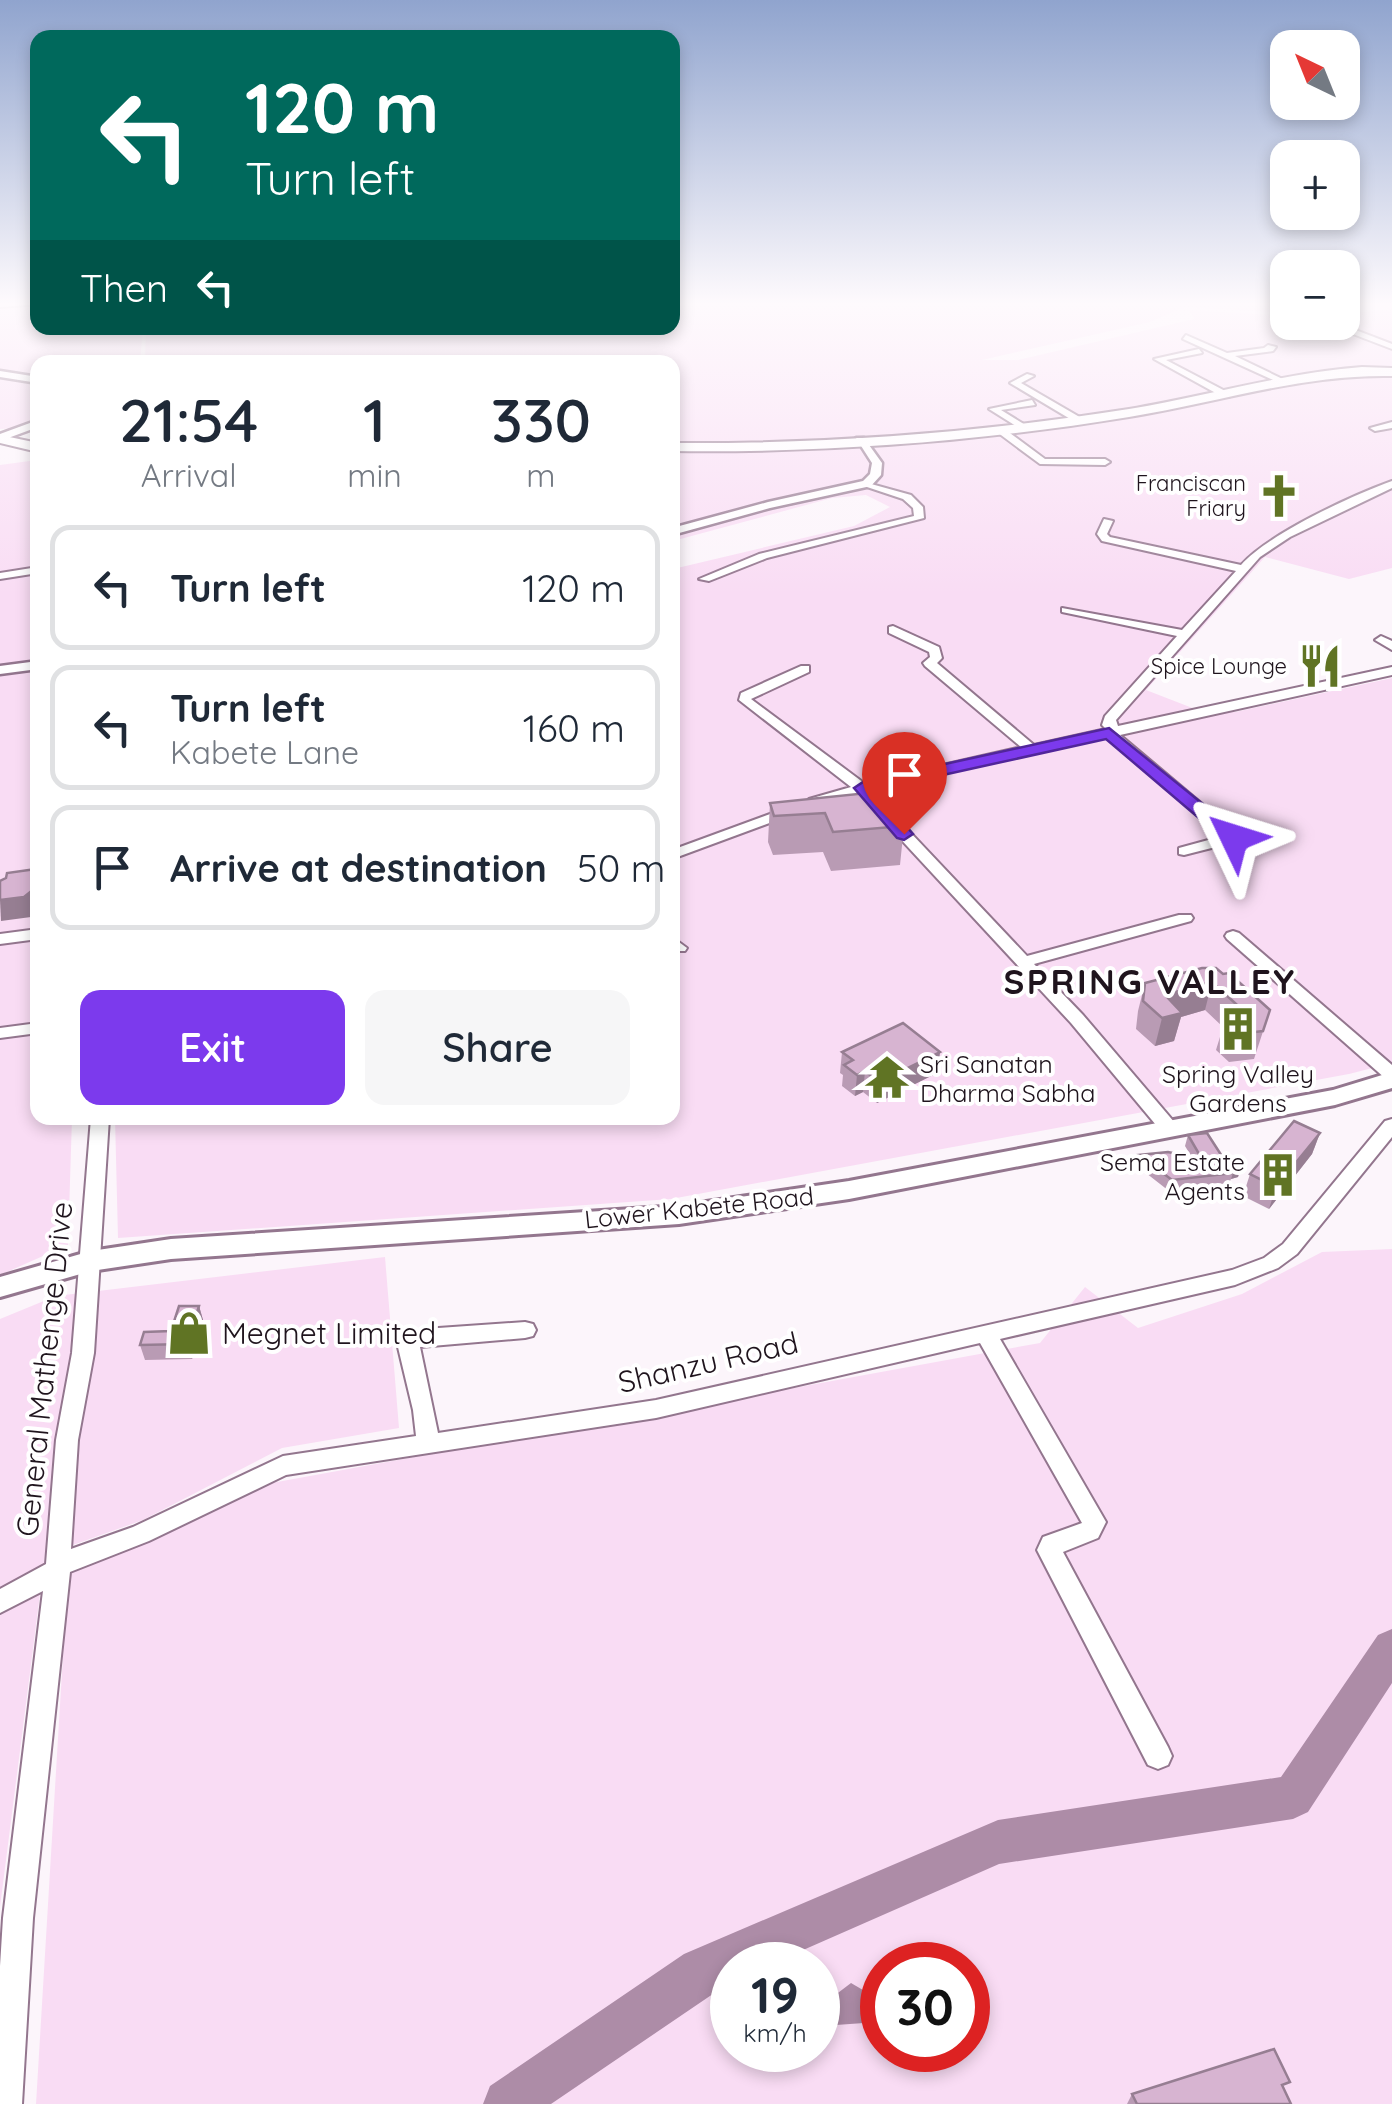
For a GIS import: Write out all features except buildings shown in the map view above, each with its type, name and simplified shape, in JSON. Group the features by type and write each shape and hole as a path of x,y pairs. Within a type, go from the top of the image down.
{"main road":[{"path":"680,447 744,448 1024,428 1202,399"},
{"path":"0,439 30,446"},
{"name":"Lower Kabete Road","path":"0,1287 91,1260 171,1249 678,1215 849,1190 1335,1097 1392,1078"}],"street":[{"path":"1043,399 1080,420"},
{"path":"1024,428 994,408 1032,404"},
{"path":"1376,428 1392,425"},
{"path":"0,439 30,426"},
{"path":"1000,430 1043,462 1105,462"},
{"path":"860,440 877,463 875,475 867,484"},
{"path":"680,530 768,504 867,484 907,497 918,507 919,518 763,556 705,579"},
{"path":"1184,852 1234,838 1113,733 1110,719 1266,546 1390,487"},
{"path":"1108,521 1102,534 1106,539 1244,569"},
{"path":"0,576 30,571"},
{"path":"1066,610 1187,635"},
{"path":"893,630 935,650 936,658 929,663 1032,750"},
{"path":"0,670 30,667"},
{"path":"805,669 745,696 745,700 863,788 1077,1019 1168,1127"},
{"path":"680,852 863,788 1392,671"},
{"path":"1022,962 1185,918"},
{"path":"0,939 30,935"},
{"path":"1233,936 1392,1078"},
{"path":"0,1033 30,1029"},
{"name":"General Mathenge Drive","path":"6,2104 18,1918 58,1565 67,1440 83,1352 100,1125"},
{"name":"Shanzu Road","path":"0,1602 57,1570 58,1565 140,1534 283,1466 656,1409 1235,1277 1271,1263 1290,1249 1392,1125"},
{"path":"428,1446 408,1343 424,1337 525,1330"},
{"path":"985,1334 1094,1522 1090,1531 1052,1545 1049,1550 1158,1756"}],"shaded area":[{"path":"0,399 30,399 30,427 0,429"},
{"path":"680,399 1392,399 1392,568 1349,579 1265,557 1146,690 1195,709 1235,712 1392,678 1392,1063 671,1199 118,1238 115,1125 680,1125 680,567 854,526 890,507 866,495 832,498 680,539"},
{"path":"30,461 30,1125 72,1125 68,1245 0,1275 0,465"},
{"path":"1392,1249 1392,2104 36,2104 68,1572 158,1537 266,1484 1040,1343 1085,1287 1138,1328 1242,1294 1322,1252"},
{"path":"385,1257 399,1428 282,1448 143,1520 45,1555 0,1907 0,1319 56,1296"},
{"path":"851,1983 860,1988 860,2023 840,2025 840,1991"}],"waterway":[{"path":"508,2104 701,1971 998,1842 1293,1797 1392,1648"}],"place":[{"name":"Franciscan Friary","path":"1279,496"},
{"name":"Spice Lounge","path":"1320,666"},
{"name":"Spring Valley Gardens","path":"1238,1029"},
{"name":"Sri Sanatan Dharma Sabha","path":"887,1077"},
{"name":"Sema Estate Agents","path":"1278,1175"},
{"name":"Megnet Limited","path":"189,1333"}],"district":[{"name":"SPRING VALLEY","path":"1150,981"}],"route":[{"path":"904,834 863,788 1109,734 1234,838"}]}
